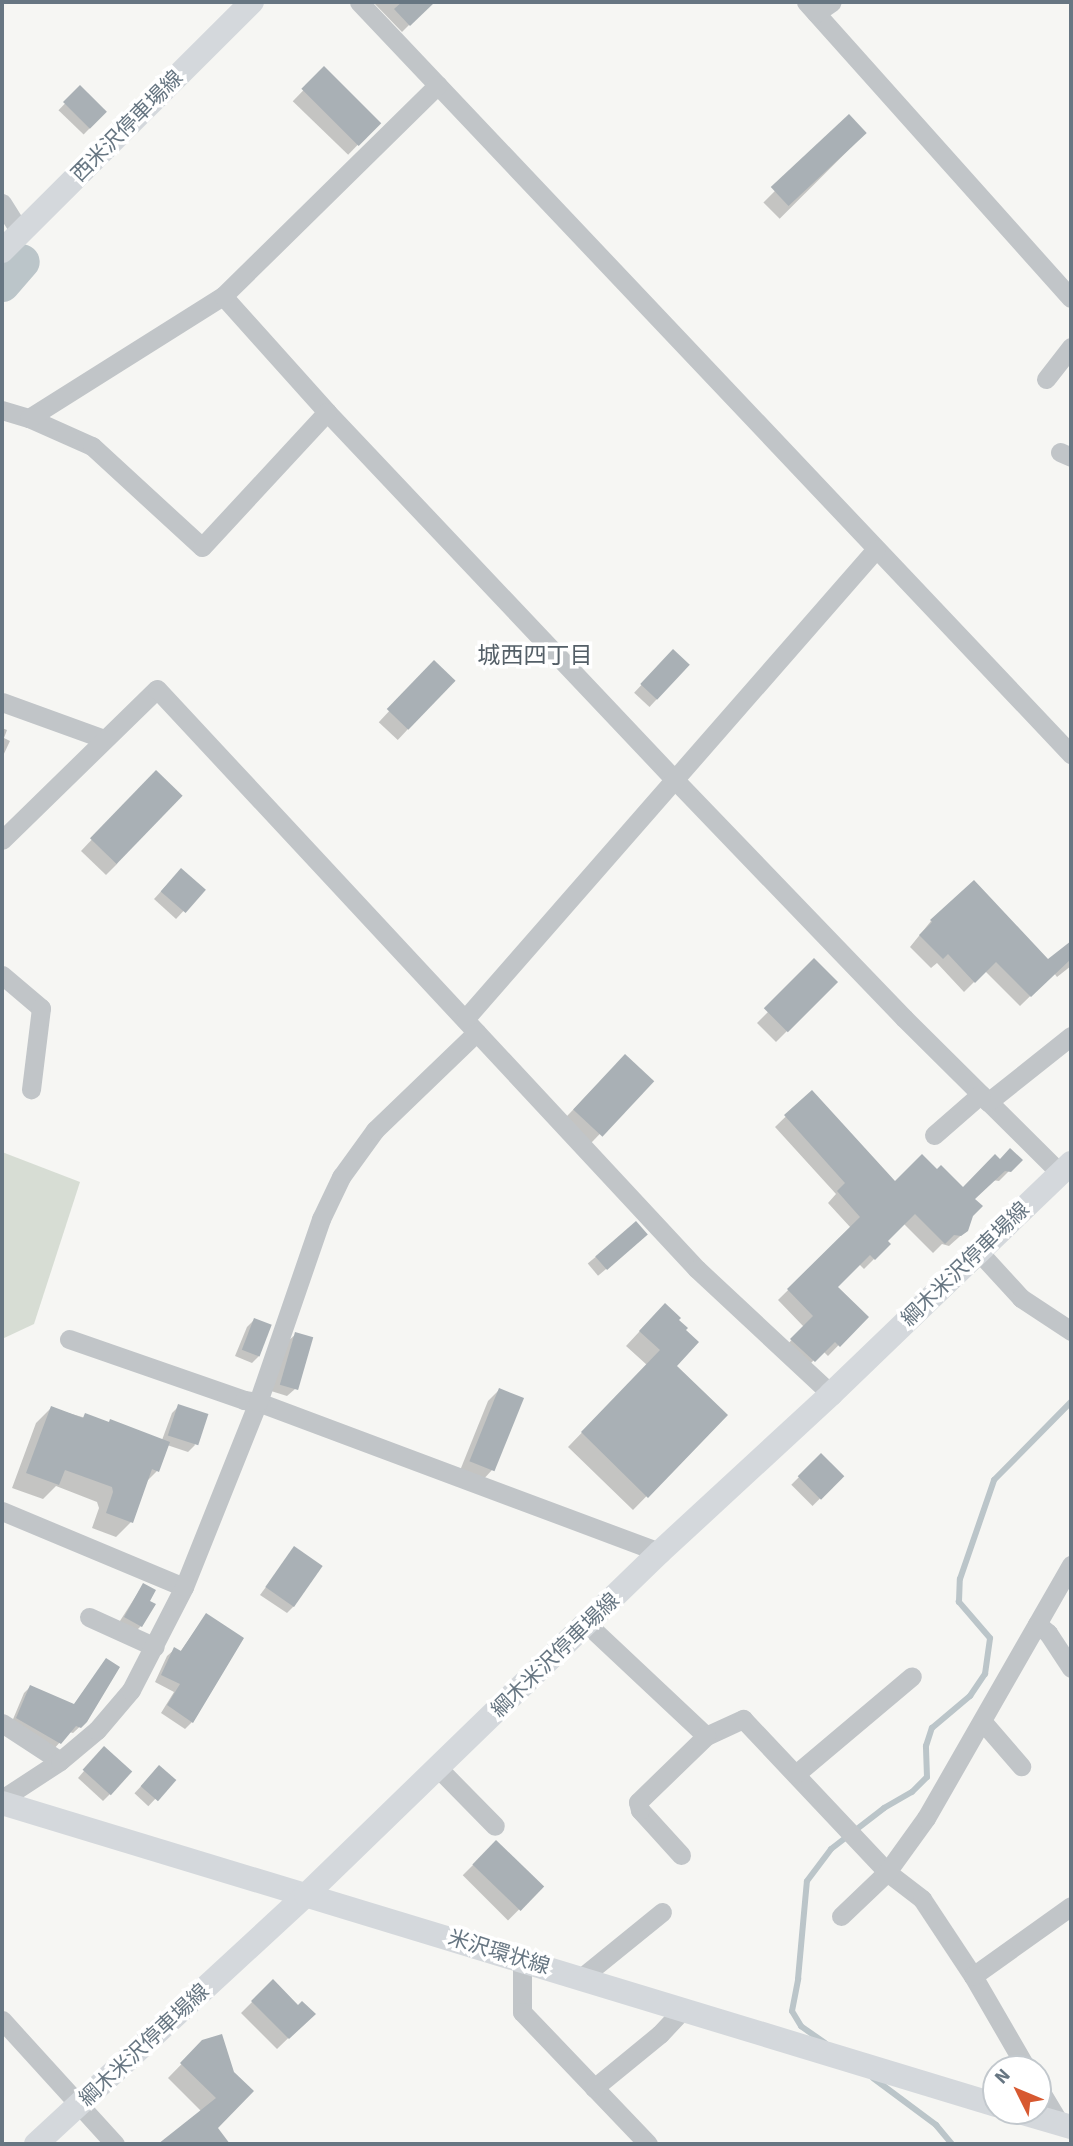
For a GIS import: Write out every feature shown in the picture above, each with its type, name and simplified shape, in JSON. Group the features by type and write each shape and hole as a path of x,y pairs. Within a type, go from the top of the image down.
{"main road":[{"name":"西米沢停車場線","path":"2,251 253,2"},
{"name":"綱木米沢停車場線","path":"36,2144 306,1895 588,1625 660,1552 831,1394 1066,1168"},
{"name":"米沢環状線","path":"2,1801 982,2101"}],"street":[{"path":"359,2 1071,754"},
{"path":"818,5 1071,299"},
{"path":"29,418 223,296 438,85"},
{"path":"2,202 20,232"},
{"path":"223,296 327,412 676,781 985,1098 1066,1168"},
{"path":"1046,379 1071,347"},
{"path":"2,410 29,418 92,446 202,547 327,412"},
{"path":"2,1801 60,1761 97,1731 131,1690 155,1647 184,1587 258,1402 321,1219 341,1177 375,1130 471,1025 676,781 876,550"},
{"path":"2,840 157,689 697,1269 831,1394"},
{"path":"2,702 104,739"},
{"path":"2,975 41,1007 31,1089"},
{"path":"934,1135 1071,1036"},
{"path":"978,1251 1021,1298 1071,1331"},
{"path":"69,1339 244,1400 258,1402 660,1552"},
{"path":"2,1511 184,1587"},
{"path":"841,1916 887,1872 926,1818 1071,1564"},
{"path":"89,1617 155,1647"},
{"path":"1037,1624 1048,1633 1071,1668"},
{"path":"588,1625 706,1736"},
{"path":"797,1773 912,1676"},
{"path":"681,1855 640,1810 638,1802 706,1736 743,1719 797,1773 887,1872 922,1899 974,1976 1019,2055"},
{"path":"982,1721 1021,1766"},
{"path":"2,1723 60,1761"},
{"path":"438,1768 495,1826"},
{"path":"974,1976 1071,1906"},
{"path":"582,1977 662,1912"},
{"path":"522,1959 522,2012 648,2144"},
{"path":"594,2088 660,2034 684,2008"},
{"path":"2,2020 115,2144"},
{"path":"1052,2107 1065,2126"}],"shaded area":[{"path":"2,1152 80,1182 34,1324 2,1339"}],"building":[{"path":"402,2 435,2 410,26 394,9"},
{"path":"324,66 381,123 359,146 301,89"},
{"path":"80,85 107,112 90,129 63,102"},
{"path":"849,114 867,133 788,206 771,187"},
{"path":"673,649 690,665 657,700 640,684"},
{"path":"434,660 456,681 408,730 387,709"},
{"path":"156,770 183,796 117,864 90,838"},
{"path":"181,868 206,890 186,913 161,891"},
{"path":"974,880 1048,959 1071,941 1071,959 1031,997 996,962 975,983 948,954 943,959 919,935 932,922 930,920"},
{"path":"814,958 838,982 788,1032 764,1008"},
{"path":"625,1054 654,1081 602,1137 573,1110"},
{"path":"812,1090 895,1181 922,1154 937,1169 941,1165 963,1187 995,1154 1000,1159 1010,1148 1023,1160 1011,1172 1005,1171 975,1199 983,1206 973,1216 968,1231 961,1236 954,1235 945,1244 915,1214 888,1241 891,1244 875,1260 870,1255 838,1287 869,1317 840,1347 835,1342 815,1362 790,1339 813,1316 787,1289 860,1217 837,1191 845,1183 784,1115"},
{"path":"636,1221 648,1235 607,1270 595,1256"},
{"path":"665,1303 681,1318 679,1320 688,1328 686,1330 699,1342 677,1366 728,1415 648,1498 581,1432 660,1350 639,1331"},
{"path":"254,1318 272,1325 260,1357 242,1350"},
{"path":"295,1332 313,1337 298,1390 280,1385"},
{"path":"499,1388 524,1398 494,1471 469,1461"},
{"path":"178,1404 208,1414 198,1445 168,1435"},
{"path":"51,1406 83,1418 85,1413 109,1422 110,1419 170,1442 159,1472 152,1469 133,1523 106,1513 112,1487 65,1470 59,1485 26,1473"},
{"path":"821,1453 844,1476 821,1500 798,1476"},
{"path":"294,1546 323,1566 294,1607 265,1587"},
{"path":"143,1583 156,1590 150,1601 156,1604 142,1627 124,1617"},
{"path":"206,1613 244,1638 193,1723 167,1705 180,1684 161,1675 174,1647 181,1651"},
{"path":"106,1658 120,1667 87,1722 81,1728 76,1726 61,1744 16,1718 30,1685 74,1704"},
{"path":"104,1746 132,1771 111,1795 83,1770"},
{"path":"159,1765 176,1780 158,1801 141,1786"},
{"path":"496,1840 544,1887 521,1911 472,1864"},
{"path":"273,1979 298,2005 302,2001 316,2014 289,2039 251,2001"},
{"path":"222,2034 234,2072 254,2091 218,2128 230,2144 158,2144 216,2098 180,2063 202,2040"}],"waterway":[{"path":"2,284 22,261"},
{"path":"825,2043 801,2026 792,2011 798,1979 807,1881 831,1849 884,1808 912,1792 927,1777 926,1746 932,1728 970,1696 985,1674 990,1638 959,1602 960,1579 994,1480 1071,1402"},
{"path":"873,2078 936,2125 952,2144"}],"district":[{"name":"城西四丁目","path":"535,656"}]}
